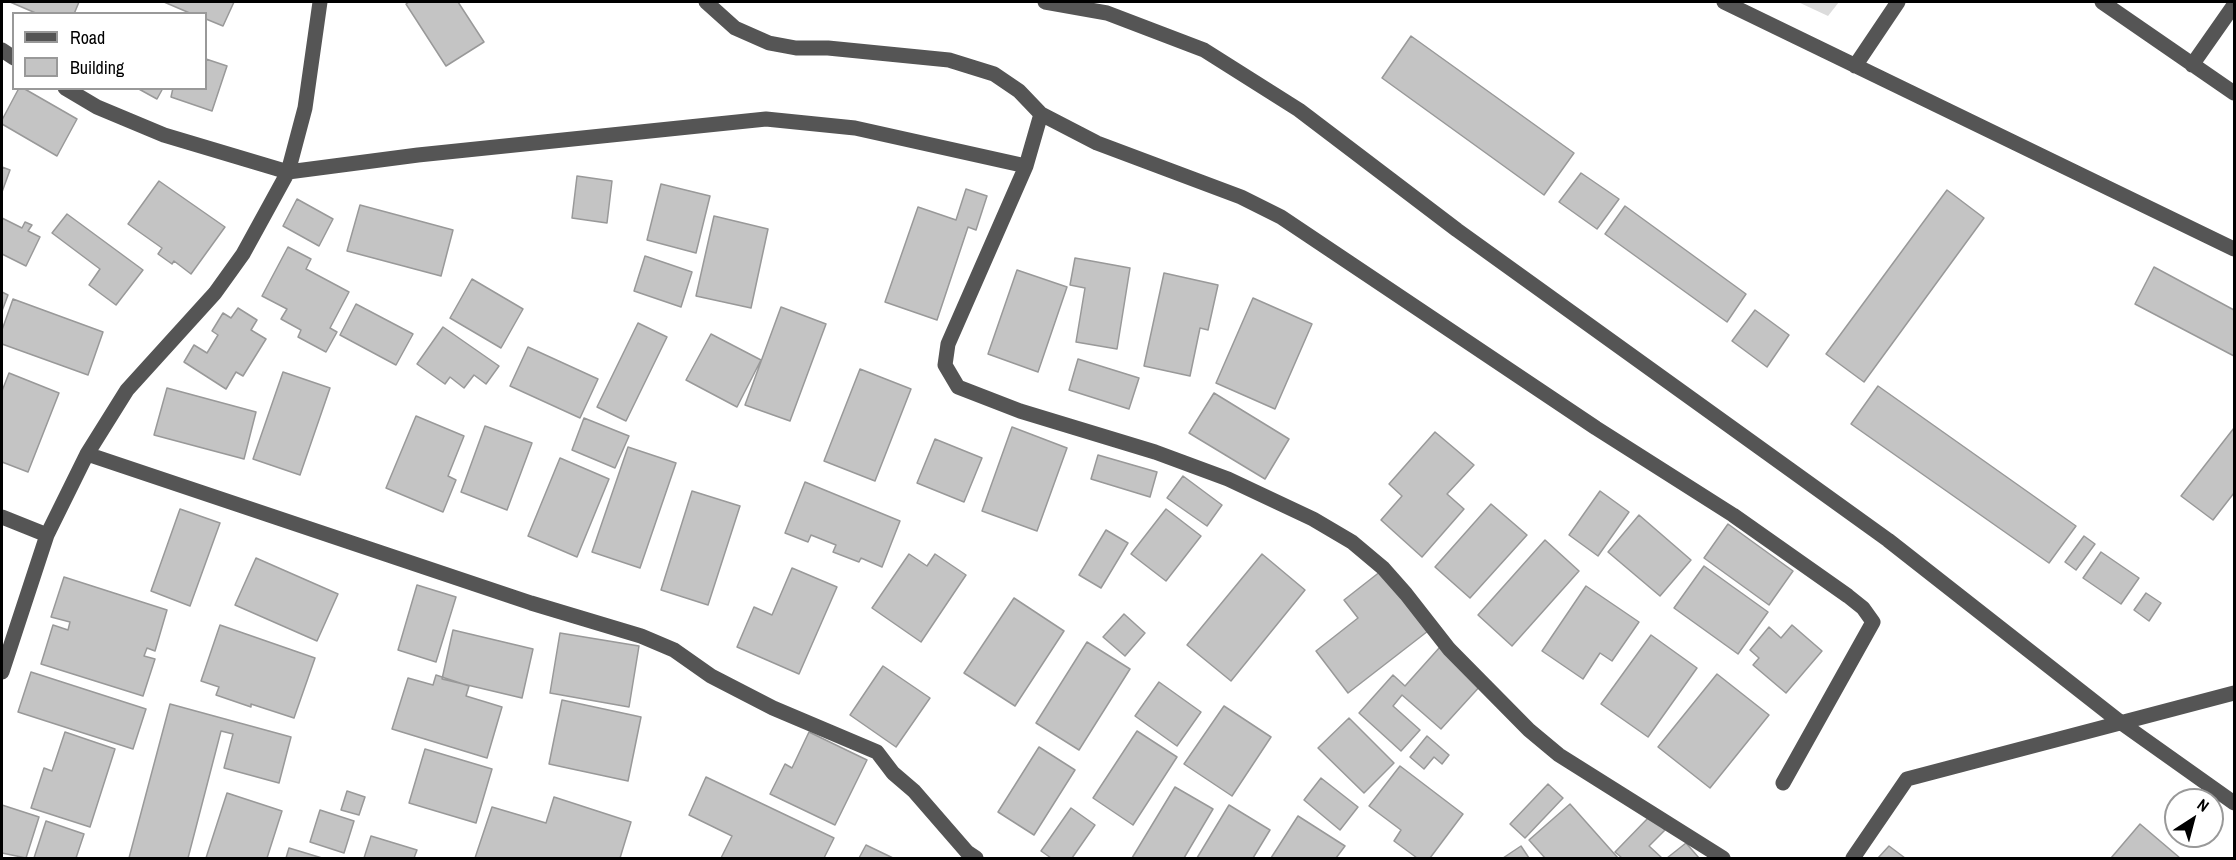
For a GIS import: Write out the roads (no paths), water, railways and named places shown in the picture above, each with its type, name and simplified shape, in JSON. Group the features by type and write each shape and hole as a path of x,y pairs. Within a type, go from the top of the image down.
{"street":[{"path":"2,672 47,535 87,454 127,390 222,283 243,254 288,172 305,108 320,2"},
{"path":"706,2 735,28 769,43 796,48 828,48 949,60 994,74 1019,91 1041,114 1097,143 1241,197 1281,217 1596,428 1733,515 1863,608 1873,622 1783,783"},
{"path":"1045,2 1107,13 1204,50 1299,110 1457,230 1888,540 2120,722 2235,802"},
{"path":"1724,2 2235,249"},
{"path":"1855,66 1898,2"},
{"path":"2102,2 2235,93"},
{"path":"2192,65 2235,6"},
{"path":"68,90 97,107 164,135 288,172 418,155 766,119 855,128 1026,166"},
{"path":"1041,114 1026,166 948,344 945,365 958,387 1020,411 1155,452 1228,479 1313,519 1352,542 1383,568 1449,649 1529,730 1559,755 1723,858"},
{"path":"87,454 531,603 641,636 674,650 711,676 773,708 877,752 967,852 976,858"},
{"path":"2,517 47,535"},
{"path":"1853,858 1907,779 2235,693"}]}
